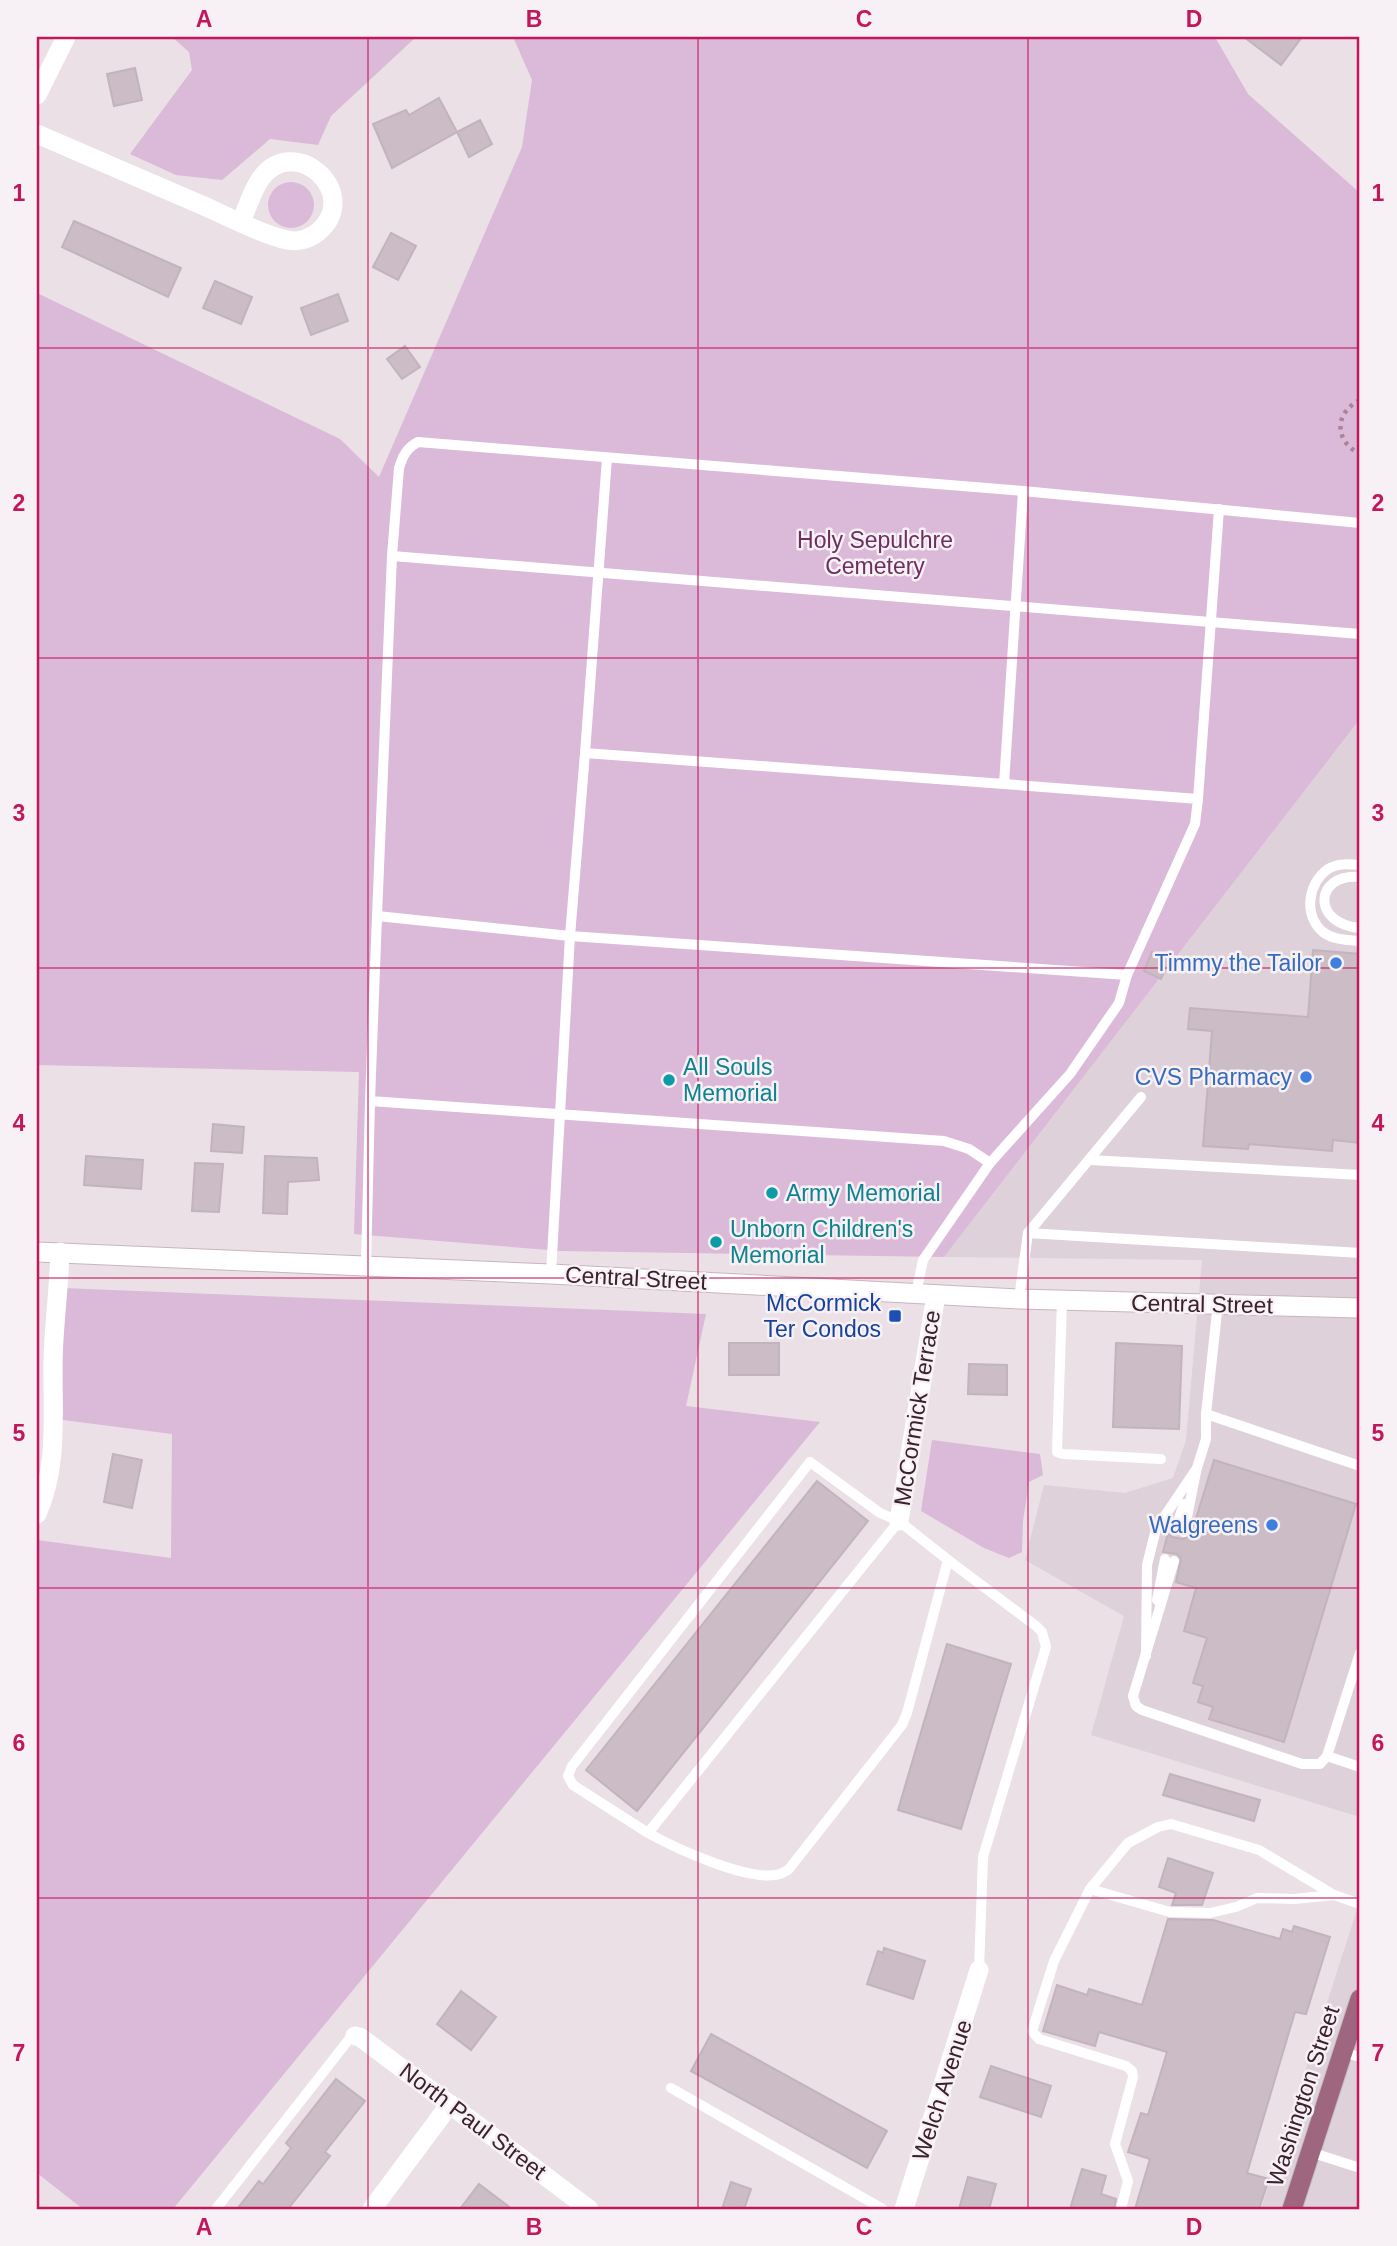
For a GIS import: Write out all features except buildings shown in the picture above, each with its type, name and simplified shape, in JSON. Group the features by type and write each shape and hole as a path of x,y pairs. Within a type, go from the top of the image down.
{"main road":[{"name":"Washington Street","path":"1292,2209 1310,2152 1351,2054 1360,1998"}],"street":[{"path":"37,95 66,37"},
{"path":"37,134 280,239 294,241 308,238 320,230 329,219 332,197 328,184 319,172 300,163 273,167 259,182 241,222"},
{"name":"Central Street","path":"37,1252 551,1274 1019,1300 1360,1308"},
{"path":"37,1514 46,1495 54,1445 53,1361 61,1252"},
{"name":"McCormick Terrace","path":"899,1521 926,1294"},
{"name":"Welch Avenue","path":"904,2209 979,1970"},
{"name":"North Paul Street","path":"355,2036 589,2209"},
{"path":"372,2209 450,2104"}],"lane":[{"path":"366,1266 392,556 399,468 402,456 408,448 418,442 1023,491 1360,523"},
{"path":"551,1274 570,936 607,458"},
{"path":"1004,784 1023,491"},
{"path":"926,1294 923,1260 990,1163 1070,1074 1119,1003 1127,975 1195,824 1219,509"},
{"path":"392,556 1360,635"},
{"path":"585,752 1198,799"},
{"path":"1360,865 1343,864 1329,868 1319,878 1310,898 1310,909 1323,932 1334,938 1360,941"},
{"path":"1360,877 1349,876 1332,883 1326,892 1324,904 1332,919 1341,925 1360,928"},
{"path":"377,916 570,936 1127,975"},
{"path":"1019,1300 1028,1233 1141,1097"},
{"path":"370,1101 944,1141 969,1149 990,1163"},
{"path":"1090,1160 1360,1175"},
{"path":"1028,1233 1360,1253"},
{"path":"1062,1301 1057,1452 1161,1459"},
{"path":"1179,1531 1206,1439 1206,1414 1218,1303"},
{"path":"1206,1414 1360,1466"},
{"path":"948,1560 902,1725 789,1869 779,1875 747,1872 679,1849 573,1784 568,1776 572,1766 810,1462 880,1514 899,1521 1036,1626 1046,1639 1046,1647 984,1857 979,1970"},
{"path":"1146,1656 1146,1574 1156,1529 1197,1468"},
{"path":"649,1833 899,1521"},
{"path":"1170,1560 1133,1696 1136,1706 1142,1710 1302,1764 1320,1764 1327,1756 1360,1653"},
{"path":"1327,1756 1360,1767"},
{"path":"1121,2209 1128,2181 1115,2144 1133,2077 1132,2071 1126,2066 1039,2039 1032,2031 1054,1961 1090,1889 1128,1843 1158,1827 1171,1824 1259,1850 1334,1895 1360,1904"},
{"path":"1090,1889 1170,1912 1210,1913 1257,1899 1334,1895"},
{"path":"216,2209 350,2038 355,2036"},
{"path":"671,2088 883,2209"},
{"path":"1310,2152 1360,2168"}],"path":[{"path":"1360,400 1351,405 1344,414 1340,431 1348,448 1360,454"}],"shaded area":[{"path":"1360,719 1360,1817 1091,1735 1124,1616 1025,1560 1044,1485 1125,1493 1173,1478 1186,1440 1202,1260 944,1257"},
{"path":"1360,1900 1360,2209 1261,2209"}],"green space":[{"path":"172,37 416,37 331,116 318,145 270,139 222,180 176,175 130,154 192,70 189,52"},
{"name":"Holy Sepulchre Cemetery","path":"513,37 1215,37 1248,94 1360,193 1360,719 944,1257 561,1251 354,1234 359,1072 37,1065 37,293 340,439 379,477 522,147 532,80"},
{"path":"291,182 307,189 314,205 307,221 291,228 275,221 268,205 275,189"},
{"path":"62,1288 706,1314 686,1406 820,1422 173,2209 83,2209 37,2173 37,1540 171,1558 172,1434 63,1420"},
{"path":"932,1440 1040,1454 1043,1475 1029,1482 1022,1552 1009,1558 984,1548 921,1511"}],"place":[{"name":"Timmy the Tailor","path":"1336,963"},
{"name":"CVS Pharmacy","path":"1306,1077"},
{"name":"All Souls Memorial","path":"669,1080"},
{"name":"Army Memorial","path":"772,1193"},
{"name":"Unborn Children's Memorial","path":"716,1242"},
{"name":"McCormick Ter Condos","path":"895,1316"},
{"name":"Walgreens","path":"1272,1525"}]}
